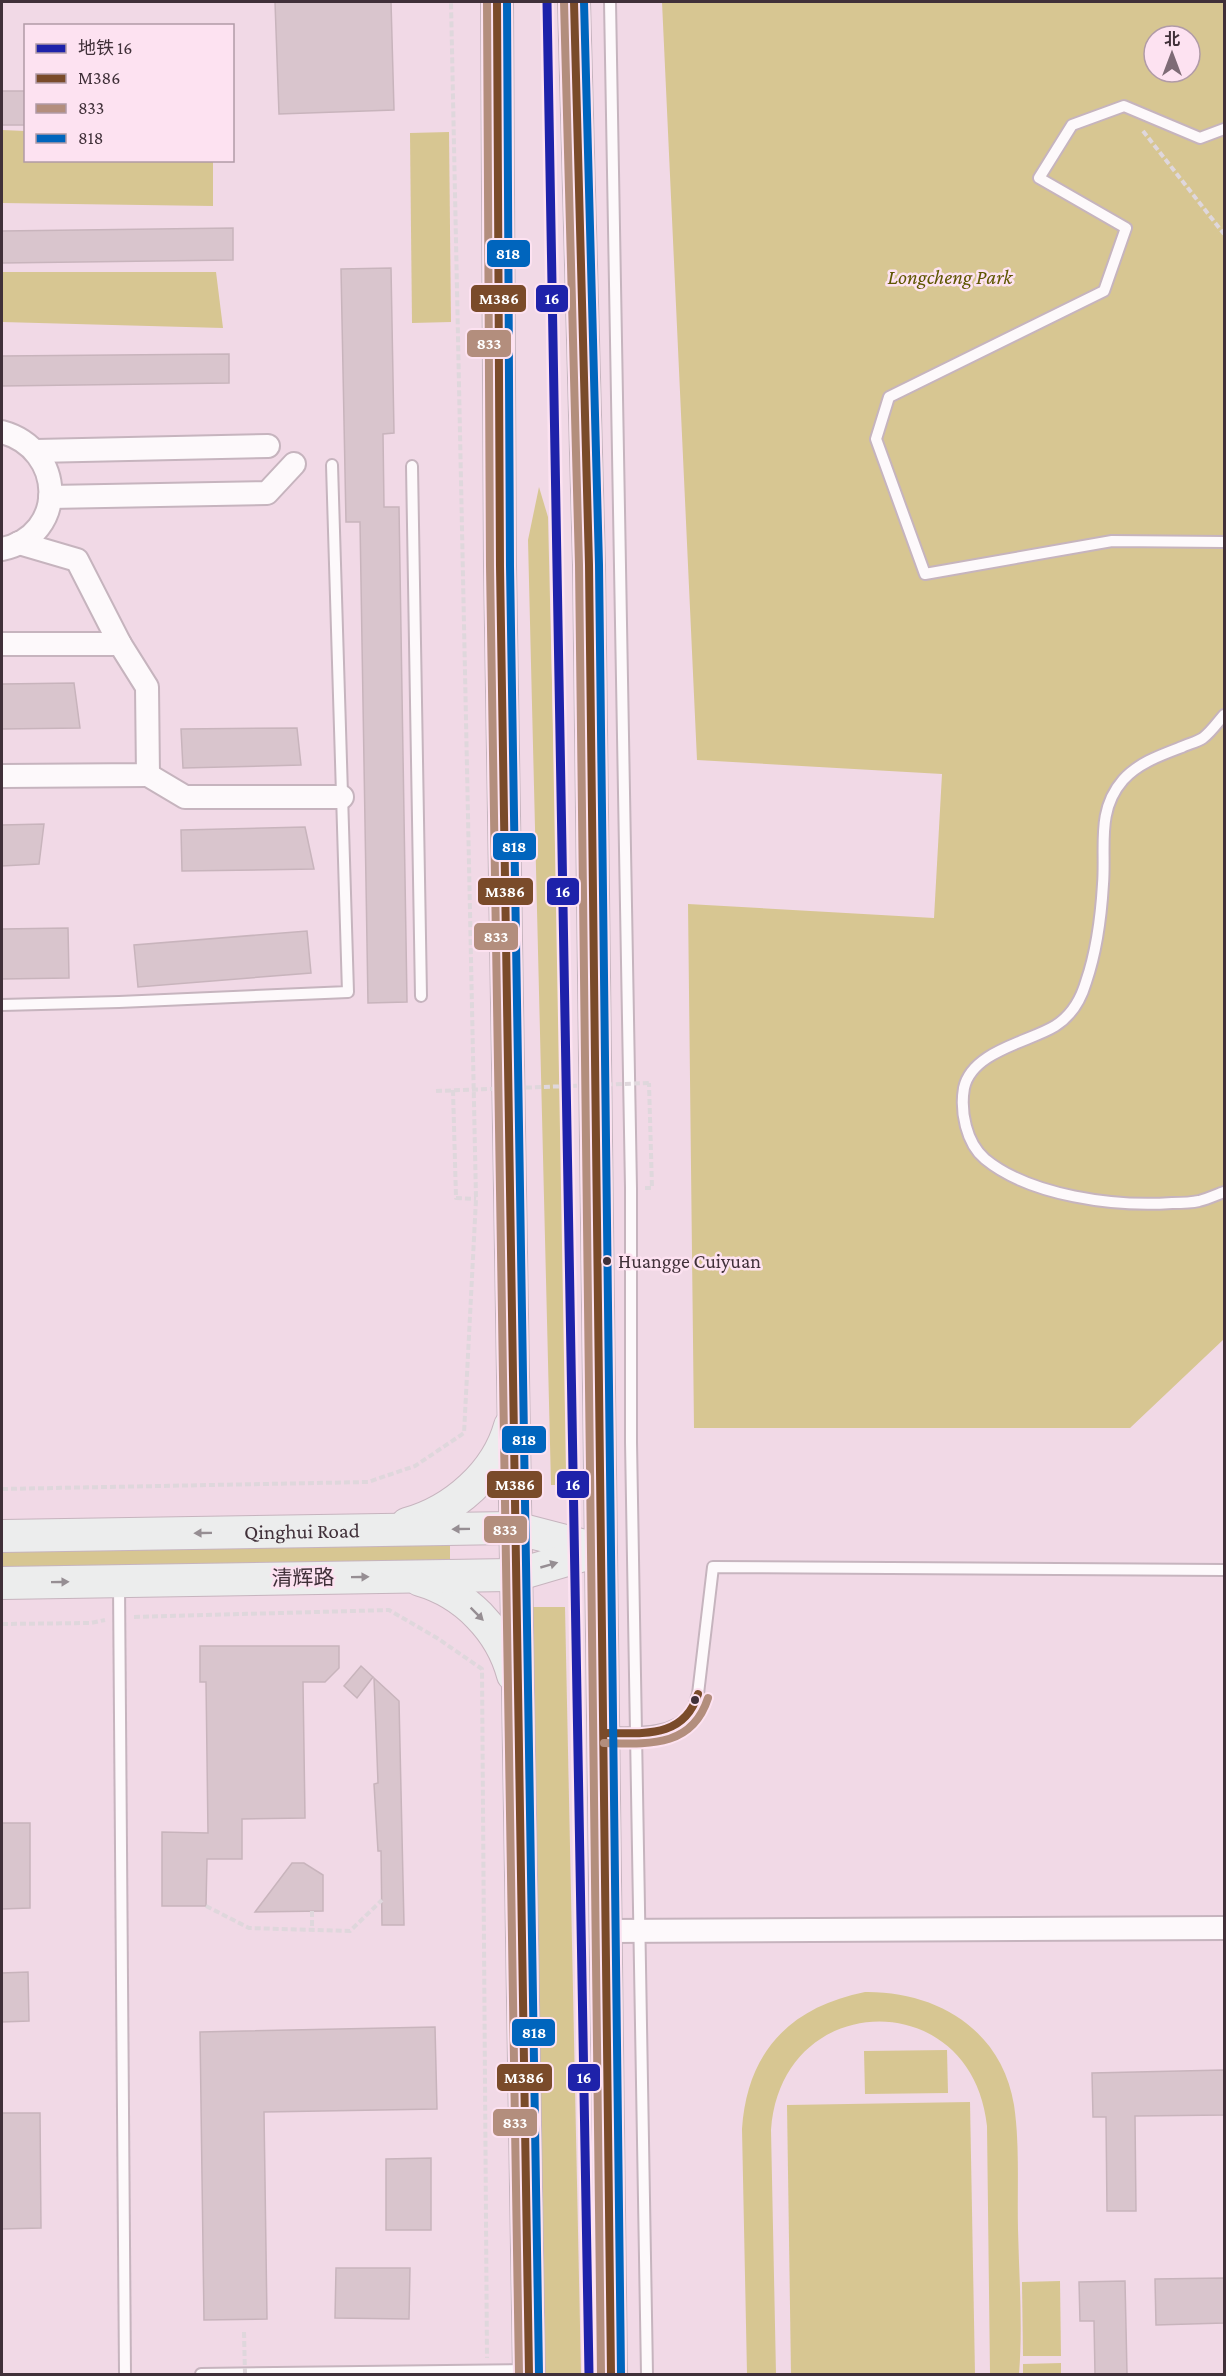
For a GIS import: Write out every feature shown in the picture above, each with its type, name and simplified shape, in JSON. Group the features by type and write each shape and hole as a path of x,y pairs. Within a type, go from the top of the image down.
{"main road":[{"path":"496,2 500,566 529,2372"},
{"path":"574,2 589,565 611,2374"},
{"path":"386,1530 416,1522 442,1510 464,1494 484,1475 497,1456 507,1437 513,1413"},
{"name":"Qinghui Road","path":"2,1536 515,1528 601,1550"},
{"name":"清辉路","path":"2,1583 516,1575 601,1550"},
{"path":"408,1576 438,1586 464,1602 484,1622 511,1666 518,1693"}],"street":[{"path":"2,432 21,439 36,451 46,468 51,486 49,505 41,523 28,537 10,546"},
{"path":"36,451 268,446"},
{"path":"50,497 267,493 294,464"},
{"path":"10,546 77,560 120,644 147,687 148,775"},
{"path":"2,644 120,644"},
{"path":"2,776 148,775 185,797 342,797"},
{"path":"606,1931 1224,1928"}],"lane":[{"path":"610,2 631,1188 631,1442 647,2374"},
{"path":"1224,129 1200,138 1124,106 1072,125 1039,178 1126,228 1104,291 889,397 876,439 924,574 1112,541 1224,542"},
{"path":"2,1005 348,992 332,465"},
{"path":"412,466 421,996"},
{"path":"1224,715 1202,739 1149,760 1124,779 1110,799 1103,824 1104,880 1101,920 1095,958 1083,993 1073,1009 1057,1025 999,1050 977,1066 964,1086 964,1120 972,1141 984,1158 1028,1184 1076,1197 1151,1204 1198,1202 1224,1192"},
{"path":"604,1733 652,1732 674,1726 692,1712 698,1694 713,1566 1224,1570"},
{"path":"119,1581 125,2374"},
{"path":"201,2374 487,2370 529,2372"}],"path":[{"path":"2,1489 368,1482 415,1466 464,1433 476,1199 451,2"},
{"path":"1124,106 1224,234"},
{"path":"436,1091 649,1083 652,1188 631,1188"},
{"path":"453,1090 456,1198 476,1199"},
{"path":"2,1624 91,1623 120,1617 389,1610 437,1638 482,1669 487,2370"},
{"path":"206,1906 249,1928 350,1931 382,1900"},
{"path":"312,1911 312,1930"},
{"path":"244,2332 244,2374"}],"green space":[{"name":"Longcheng Park","path":"662,2 1224,2 1224,1339 1130,1428 694,1428 688,904 934,918 942,774 697,760"},
{"path":"2,130 24,131 24,162 213,162 213,206 2,203"},
{"path":"449,132 451,322 412,323 410,133"},
{"path":"2,272 216,272 223,328 2,322"},
{"path":"539,487 548,517 573,1485 551,1485 528,540"},
{"path":"450,1538 450,1561 2,1571 2,1547"},
{"path":"527,1607 565,1607 581,2374 542,2374"},
{"path":"865,1992 892,1993 917,1999 941,2008 962,2020 981,2036 996,2056 1007,2079 1014,2105 1017,2135 1021,2320 1019,2374 990,2374 987,2126 974,2080 948,2047 915,2027 877,2021 840,2029 807,2050 783,2083 771,2130 776,2374 747,2374 742,2129 753,2077 763,2056 777,2037 794,2022 838,1999"},
{"path":"947,2050 948,2093 865,2094 864,2051"},
{"path":"970,2102 975,2374 791,2374 787,2105"},
{"path":"1060,2281 1061,2356 1023,2356 1022,2282"},
{"path":"1061,2363 1061,2374 1023,2374 1023,2364"}],"building":[{"path":"275,2 391,2 394,110 279,114"},
{"path":"2,91 24,91 24,125 2,125"},
{"path":"233,228 233,260 2,263 2,231"},
{"path":"391,268 394,433 383,434 384,507 399,507 407,1002 368,1003 360,522 346,522 341,269"},
{"path":"229,354 229,383 2,386 2,356"},
{"path":"74,683 80,728 2,729 2,684"},
{"path":"297,728 301,765 183,768 181,729"},
{"path":"44,824 39,864 2,866 2,825"},
{"path":"305,827 314,869 182,871 181,830"},
{"path":"68,928 69,978 2,979 2,929"},
{"path":"307,931 311,973 138,987 134,945"},
{"path":"200,1646 339,1646 339,1668 325,1682 303,1682 305,1818 242,1819 242,1859 207,1859 206,1906 162,1906 162,1832 208,1833 206,1682 200,1682"},
{"path":"361,1666 373,1677 357,1698 344,1686"},
{"path":"374,1678 399,1701 404,1925 382,1925 381,1851 378,1851 374,1784 378,1783"},
{"path":"2,1823 30,1823 30,1908 2,1909"},
{"path":"292,1863 304,1863 323,1875 323,1911 255,1912"},
{"path":"28,1972 29,2021 2,2022 2,1973"},
{"path":"435,2027 437,2109 264,2112 267,2319 204,2320 200,2032"},
{"path":"1224,2070 1224,2115 1135,2116 1136,2211 1107,2211 1106,2117 1093,2117 1092,2073"},
{"path":"2,2113 40,2113 41,2228 2,2229"},
{"path":"431,2158 431,2230 386,2230 386,2159"},
{"path":"336,2268 410,2268 409,2319 335,2318"},
{"path":"1224,2278 1224,2323 1156,2325 1155,2279"},
{"path":"1125,2281 1127,2374 1095,2374 1094,2321 1080,2321 1079,2282"}],"metro line":[{"name":"16","path":"547,2 589,2374"}],"transit line":[{"name":"833","path":"487,2 490,566 519,2374"},
{"name":"M386","path":"497,2 500,566 529,2374"},
{"name":"818","path":"507,2 510,566 539,2374"},
{"name":"833","path":"564,2 579,565 601,2374"},
{"name":"M386","path":"574,2 589,565 611,2374"},
{"name":"818","path":"584,2 599,565 621,2374"},
{"name":"M386","path":"604,1733 647,1733 672,1726 692,1709 698,1694"},
{"name":"833","path":"604,1743 652,1742 666,1740 680,1734 701,1714 708,1698"}],"place":[{"name":"Huangge Cuiyuan","path":"607,1261"}]}
